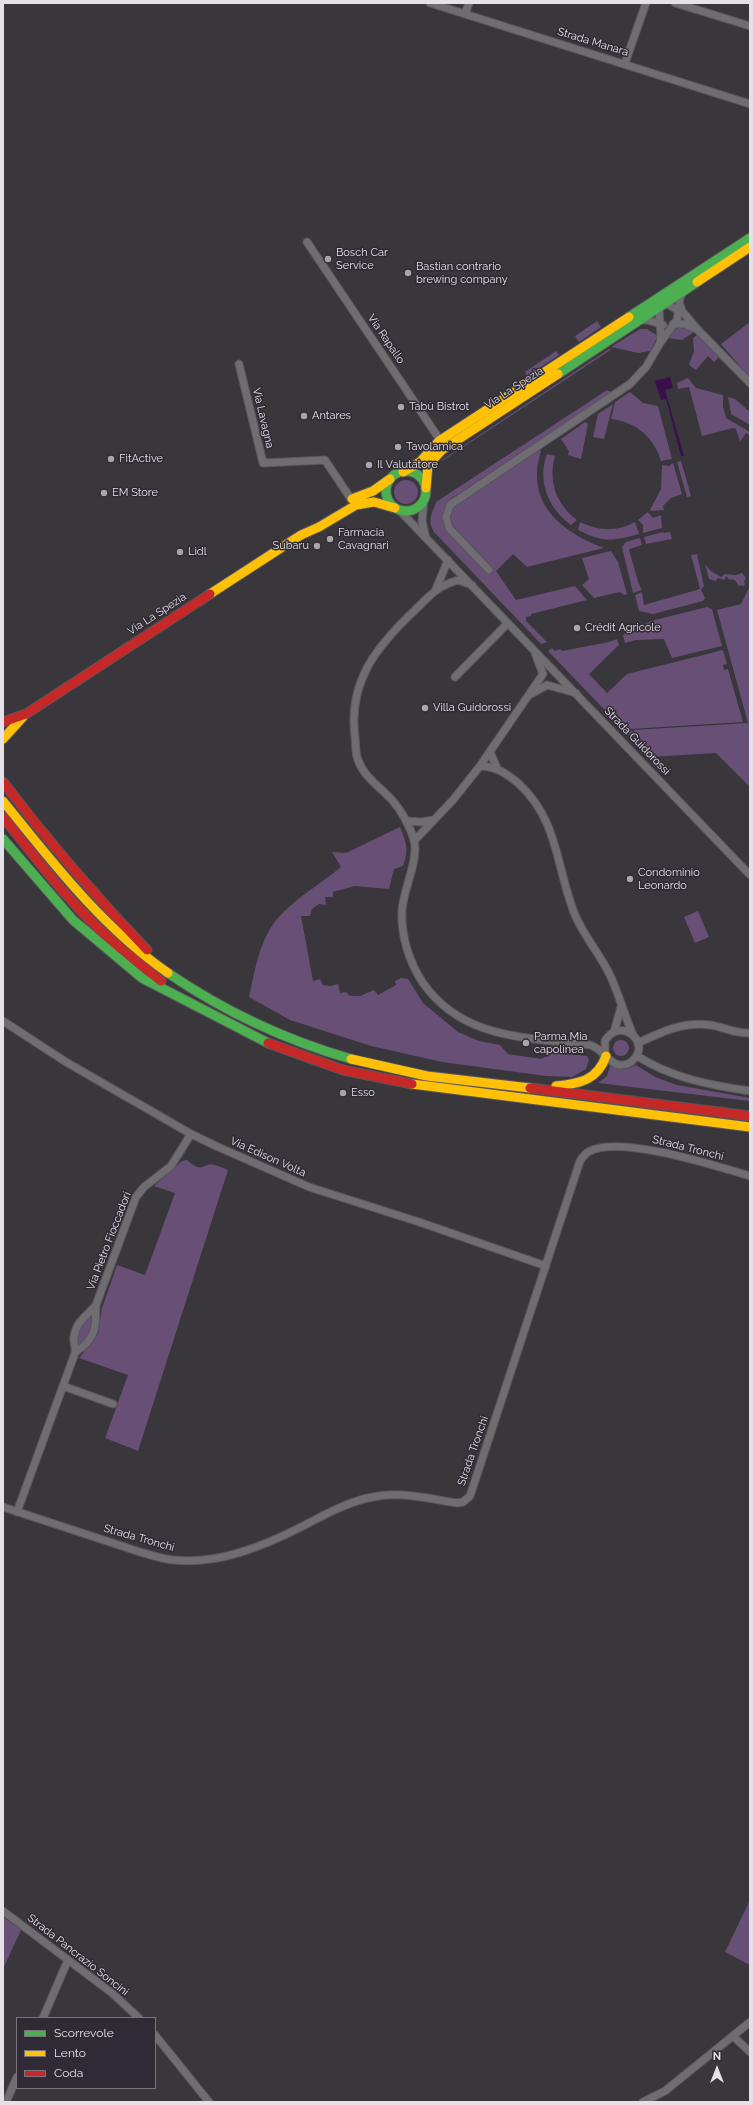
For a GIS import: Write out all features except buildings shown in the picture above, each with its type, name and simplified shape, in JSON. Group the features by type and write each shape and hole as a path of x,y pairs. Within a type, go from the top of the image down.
{"main road":[{"name":"Via La Spezia","path":"3,722 26,714 301,535 316,522 351,499 373,491 420,462 443,444 570,355 661,305 684,286 750,238"},
{"name":"Via La Spezia","path":"517,393 684,286 750,247"},
{"name":"Via La Spezia","path":"424,500 428,465 443,444"},
{"path":"403,472 416,474 422,480 426,488"},
{"path":"392,478 387,485 386,494 389,502 397,509 407,511 415,509 424,500"},
{"name":"Via La Spezia","path":"301,535 319,528 353,506 364,502 378,501 397,509"},
{"name":"Via La Spezia","path":"3,739 26,714"},
{"path":"3,782 40,830 95,896 150,952 168,968 176,979"},
{"path":"3,801 65,877 103,919 148,959 176,979 246,1020 318,1050 388,1069 750,1116"},
{"path":"3,817 64,891 106,936 172,990 198,1008"},
{"path":"3,839 73,920 142,978 264,1042 342,1070 400,1083 750,1127"},
{"path":"465,1080 557,1086 574,1084 584,1082 597,1074 606,1055"}],"street":[{"name":"Strada Manara","path":"430,3 625,63 671,80 750,104"},
{"path":"465,14 468,3"},
{"path":"625,63 646,3"},
{"path":"675,3 750,26"},
{"name":"Via Rapallo","path":"307,242 443,444"},
{"path":"489,570 449,528 446,517 450,505 622,391 644,370 662,338 674,323 680,296 684,286"},
{"path":"662,338 658,321 661,305 678,307 699,331 750,383"},
{"path":"632,320 685,324 699,331"},
{"name":"Via Lavagna","path":"239,364 263,463 326,460 351,499"},
{"path":"424,500 422,521 426,538"},
{"name":"Strada Guidorossi","path":"397,509 420,534 448,560 750,875"},
{"path":"436,589 448,560"},
{"path":"472,585 458,580 436,589 388,635 362,676 356,692 353,724 358,759 365,774 392,800 406,821 414,841 414,857 404,899 403,924 406,944 415,971 428,991 447,1010 457,1017 486,1030 590,1044 606,1039 614,1032 622,1030 633,1035"},
{"path":"455,677 508,623"},
{"path":"414,841 453,800 480,766 516,713 531,694 543,674 534,650"},
{"path":"531,694 547,685 576,694"},
{"path":"490,752 497,768 526,790 541,810 552,836 570,904 580,927 608,971 622,1001 626,1020 638,1043 637,1056 629,1063 618,1065 613,1063 606,1055 590,1044"},
{"path":"480,766 497,768"},
{"path":"406,821 422,822 433,820"},
{"path":"614,1032 620,1016 622,1001"},
{"name":"Via Edison Volta","path":"3,1021 66,1062 191,1134 309,1188 419,1222 546,1266"},
{"path":"638,1043 678,1026 700,1024 716,1026 742,1034 750,1033"},
{"path":"606,1039 604,1046 606,1055"},
{"path":"637,1056 656,1068 682,1078 750,1091"},
{"name":"Via Pietro Fioccadori","path":"75,1353 86,1344 94,1332 96,1322 96,1305 137,1196 153,1179 170,1166 191,1134"},
{"name":"Strada Tronchi","path":"3,1507 140,1552 181,1561 205,1559 259,1547 314,1519 373,1497 406,1496 457,1503 463,1502 470,1496 580,1161 587,1152 597,1148 624,1147 657,1151 750,1176"},
{"name":"Via Pietro Fioccadori","path":"17,1512 75,1353 74,1338 77,1326 96,1305"},
{"path":"63,1386 113,1404"},
{"name":"Strada Pancrazio Soncini","path":"3,1911 112,1993 138,2017"},
{"path":"43,2017 68,1960"},
{"path":"643,2102 664,2091 750,2022"},
{"path":"156,2036 209,2102"},
{"path":"733,2036 750,2052"},
{"path":"6,2102 16,2079"}],"shaded area":[{"path":"597,321 601,327 579,342 575,336"},
{"path":"750,322 750,378 721,344"},
{"path":"680,327 687,327 694,332 682,340 667,338 673,331"},
{"path":"640,329 647,329 658,336 650,351 638,353 611,347"},
{"path":"697,335 719,357 714,362 708,356 696,370 689,365 694,351 693,338"},
{"path":"609,349 612,349 442,461 442,460"},
{"path":"556,351 559,355 527,376 525,372"},
{"path":"670,377 673,388 665,390 684,456 681,456 666,399 661,400 655,381"},
{"path":"688,378 696,388 723,395 723,407 726,418 750,432 750,435 746,433 740,442 736,429 733,428 702,436 689,387 678,389 677,383"},
{"path":"607,390 612,393 452,498 444,509 443,517 447,531 487,573 492,567 452,525 450,517 454,505 538,450 541,450 537,469 538,487 548,511 567,529 591,543 604,548 527,567 513,554 496,571 516,600 575,586 587,600 531,614 531,616 526,617 526,621 547,642 541,644 434,532 431,524 431,517 436,502"},
{"path":"630,392 643,403 658,406 672,459 661,461 654,445 643,432 628,423 611,419 615,402"},
{"path":"728,397 735,399 750,412 750,425 731,414"},
{"path":"613,404 604,439 593,437 598,414"},
{"path":"585,422 588,424 581,459 568,455 569,451 561,439"},
{"path":"547,454 555,456 553,465 553,483 559,499 570,514 577,520 571,525 556,511 547,493 543,474"},
{"path":"681,461 691,496 687,497 677,462"},
{"path":"673,463 682,494 671,498 663,506 664,510 652,511 650,510 661,489 662,465 669,466"},
{"path":"406,480 415,483 418,492 415,501 406,504 397,501 394,492 397,483"},
{"path":"648,512 653,518 661,515 662,528 643,533 643,525 638,520"},
{"path":"580,522 601,529 614,529 635,522 639,534 608,540 601,539 578,530"},
{"path":"663,532 670,532 672,539 646,544 644,537"},
{"path":"640,538 642,545 629,549 638,582 642,590 633,593 622,547 626,542"},
{"path":"611,551 618,562 627,594 624,595 620,592 594,598 582,585 589,579 582,558"},
{"path":"697,554 704,586 701,590 705,598 703,601 653,614 639,611 635,595 642,592 644,605 700,589 691,555"},
{"path":"705,564 711,571 721,577 725,574 736,575 742,573 746,578 744,581 744,586 738,585 735,580 728,579 727,576 724,580 718,578 716,581 709,579"},
{"path":"750,586 750,787 716,753 650,757 548,651 552,648 555,651 560,649 562,651 609,642 617,639 619,645 589,674 607,693 627,674 723,650 727,664 723,665 724,670 728,669 743,722 630,729 645,744 633,730 748,723 717,610 741,604"},
{"path":"707,607 712,609 722,646 672,658 664,639 636,640 625,643 623,635 639,626 655,620"},
{"path":"400,827 406,842 407,851 403,866 394,869 389,889 355,886 333,892 333,897 325,897 326,905 319,904 312,909 310,916 301,916 313,981 320,979 323,985 330,986 338,984 340,993 346,992 350,996 360,996 374,990 378,995 396,985 395,981 401,978 408,979 423,1003 458,1032 479,1041 500,1045 508,1054 541,1059 554,1053 587,1056 589,1060 586,1069 572,1077 546,1076 442,1062 371,1046 290,1020 249,997 258,956 266,937 277,919 292,904 341,867 332,852 346,853"},
{"path":"698,911 709,937 695,943 684,917"},
{"path":"621,1040 628,1045 629,1048 624,1055 621,1056 614,1051 613,1048 618,1041"},
{"path":"636,1065 655,1077 677,1085 750,1098 750,1101 598,1083 607,1076 610,1066 623,1069"},
{"path":"187,1160 197,1167 215,1165 228,1170 138,1451 105,1438 128,1375 79,1358 98,1334 102,1308 117,1265 145,1275 175,1193 154,1186 182,1161"},
{"path":"90,1315 94,1316 90,1334 80,1345 78,1344 77,1331"},
{"path":"750,1900 750,1965 725,1952"},
{"path":"3,1917 21,1930 3,1969"}],"traffic: fast":[{"path":"629,317 750,238"},
{"path":"558,374 697,282"},
{"path":"410,471 417,474 423,480 426,491 425,499 417,508 410,511 402,511 395,508 387,499 386,487 389,480 398,472 410,471"},
{"path":"3,839 73,920 142,978 268,1043"},
{"path":"168,973 211,1000 256,1024 303,1043 351,1059"}],"traffic: slow":[{"path":"697,282 750,247"},
{"path":"403,472 420,462 439,441 629,317"},
{"path":"426,488 428,465 442,450 558,374"},
{"path":"352,499 373,491 390,479"},
{"path":"210,594 301,535 319,527 356,505 374,502 395,508"},
{"path":"3,739 23,717"},
{"path":"3,801 60,871 100,915 144,955 168,973"},
{"path":"556,1086 580,1082 593,1076 598,1071 606,1056"},
{"path":"351,1059 427,1076 530,1088"},
{"path":"412,1084 750,1127"}],"traffic: jam":[{"path":"3,722 26,714 210,594"},
{"path":"3,782 72,868 147,950"},
{"path":"3,817 47,872 102,932 118,947 161,981"},
{"path":"268,1043 343,1070 412,1084"},
{"path":"530,1088 750,1116"}],"place":[{"name":"Bosch Car Service","path":"328,259"},
{"name":"Bastian contrario brewing company","path":"408,273"},
{"name":"Tabù Bistrot","path":"401,407"},
{"name":"Antares","path":"304,416"},
{"name":"Tavolamica","path":"398,447"},
{"name":"FitActive","path":"111,459"},
{"name":"Il Valutatore","path":"369,465"},
{"name":"EM Store","path":"104,493"},
{"name":"Farmacia Cavagnari","path":"330,539"},
{"name":"Subaru","path":"317,546"},
{"name":"Lidl","path":"180,552"},
{"name":"Crédit Agricole","path":"577,628"},
{"name":"Villa Guidorossi","path":"425,708"},
{"name":"Condominio Leonardo","path":"630,879"},
{"name":"Parma Mia capolinea","path":"526,1043"},
{"name":"Esso","path":"343,1093"}]}
